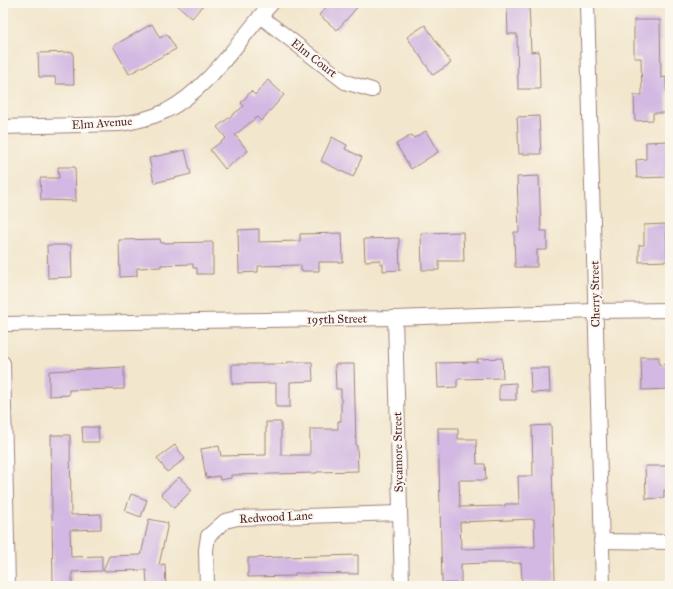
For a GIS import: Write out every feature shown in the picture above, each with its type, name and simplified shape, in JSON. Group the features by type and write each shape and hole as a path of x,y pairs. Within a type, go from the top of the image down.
{"street":[{"name":"Elm Avenue","path":"3,127 119,124 137,121 166,110 182,101 202,85 272,3"},
{"name":"Cherry Street","path":"587,3 603,586"},
{"name":"Elm Court","path":"260,16 345,82 372,90"},
{"name":"195th Street","path":"3,324 395,318 670,310"},
{"name":"Sycamore Street","path":"395,318 402,586"},
{"path":"3,363 8,586"},
{"name":"Redwood Lane","path":"207,586 206,550 208,536 225,521 238,518 400,513"},
{"path":"601,542 670,542"}],"building":[{"path":"175,3 205,3 192,18"},
{"path":"330,3 361,3 337,30 319,15"},
{"path":"507,3 529,3 531,52 539,51 540,89 518,89 517,34 508,34"},
{"path":"634,20 660,20 661,78 666,77 667,113 653,113 653,120 635,121 634,95 642,95 641,58 634,58"},
{"path":"152,24 160,38 167,34 176,49 129,74 113,46"},
{"path":"425,25 451,63 433,75 407,37"},
{"path":"73,52 74,84 56,84 55,77 39,77 38,53"},
{"path":"268,80 284,95 261,121 257,117 235,135 248,151 225,169 210,150 226,138 217,127 244,106 241,103 251,91 255,95"},
{"path":"539,116 541,154 519,154 517,117"},
{"path":"426,131 438,152 411,169 396,144 412,135 414,138"},
{"path":"332,137 347,145 345,149 362,157 353,177 321,161"},
{"path":"669,141 670,177 637,178 636,160 646,159 646,142"},
{"path":"185,150 191,174 154,183 149,158"},
{"path":"58,167 75,167 76,201 41,200 40,178 59,178"},
{"path":"539,176 541,231 547,231 547,250 537,250 537,267 515,267 514,232 519,232 517,177"},
{"path":"666,224 667,261 639,262 639,245 644,245 644,225"},
{"path":"259,229 259,242 300,241 300,234 342,233 343,262 319,262 319,271 301,271 301,265 258,266 258,272 239,273 238,230"},
{"path":"463,232 464,261 439,261 439,270 422,270 421,233"},
{"path":"399,238 400,270 383,271 383,264 380,264 380,260 365,261 364,239"},
{"path":"160,239 161,243 213,242 213,274 197,274 197,268 193,268 193,264 161,265 161,267 137,268 137,276 120,277 119,240"},
{"path":"47,245 71,245 72,277 48,278"},
{"path":"641,357 659,357 659,365 670,364 670,389 642,390"},
{"path":"502,358 503,378 457,379 457,387 438,388 437,363 478,362 477,359"},
{"path":"287,362 312,362 313,381 290,382 290,407 276,407 276,383 232,384 232,364 287,364"},
{"path":"335,364 354,364 358,471 231,475 231,478 220,480 219,476 206,478 201,449 219,446 221,456 266,455 266,422 281,422 281,455 310,455 310,429 338,429 338,421 341,421 341,389 336,389"},
{"path":"124,367 124,389 69,390 69,395 49,396 49,371"},
{"path":"530,368 549,368 550,392 531,393"},
{"path":"516,383 516,400 499,400 499,384"},
{"path":"551,425 555,581 522,582 521,563 488,563 461,564 461,583 442,583 438,428 458,428 458,439 476,439 477,464 485,464 486,480 459,480 460,507 505,506 505,504 519,504 518,476 533,476 532,426","holes":["534,519 535,547 461,549 460,522"]},
{"path":"82,427 98,427 99,442 83,442"},
{"path":"51,435 70,435 71,515 101,514 101,529 70,530 71,557 102,556 102,571 72,572 72,586 53,586"},
{"path":"175,445 185,459 167,472 157,458"},
{"path":"645,466 670,466 670,490 664,490 664,498 646,499"},
{"path":"179,477 192,490 174,508 161,494"},
{"path":"131,494 147,500 141,517 125,511"},
{"path":"149,519 168,523 159,565 165,564 166,586 147,586 146,570 103,571 109,556 141,555"},
{"path":"358,555 358,574 295,573 295,576 248,577 248,558"}]}
